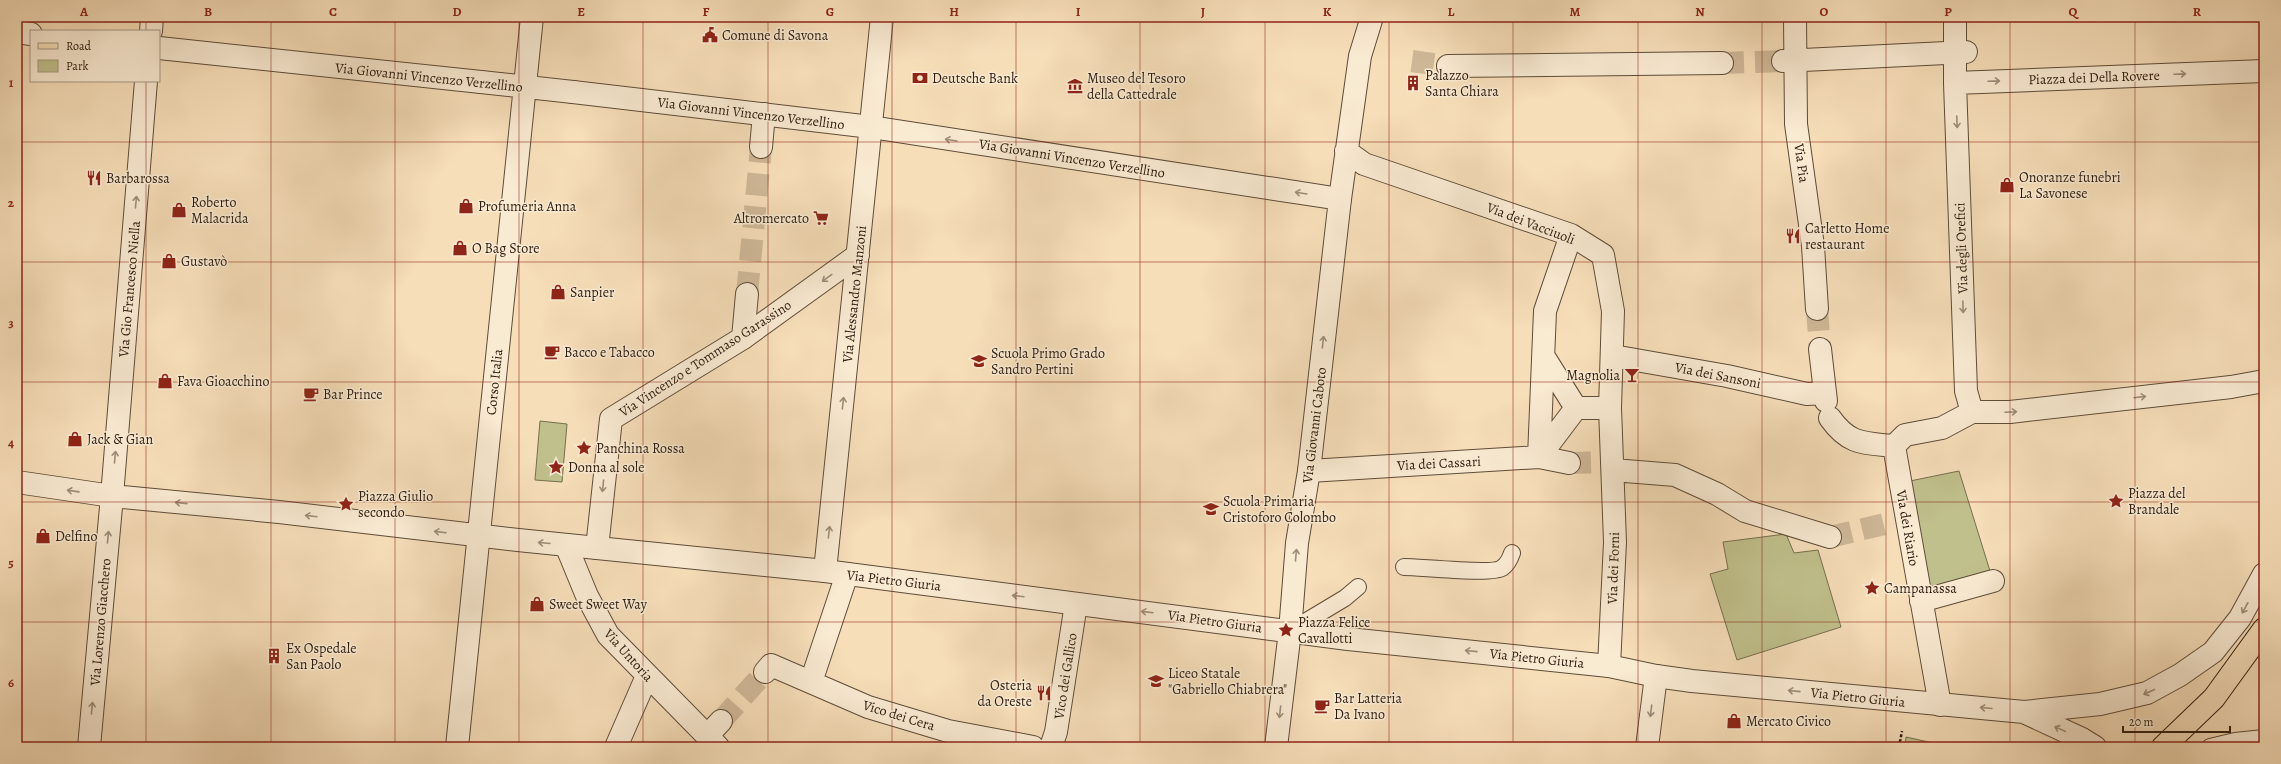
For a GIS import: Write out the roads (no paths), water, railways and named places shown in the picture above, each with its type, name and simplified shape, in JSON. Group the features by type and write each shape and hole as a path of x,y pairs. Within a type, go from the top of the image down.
{"main road":[{"path":"2163,747 2214,698 2264,630"}],"street":[{"path":"150,30 152,17"},
{"name":"Corso Italia","path":"457,747 532,17"},
{"name":"Via Alessandro Manzoni","path":"825,571 882,17"},
{"name":"Via Giovanni Caboto","path":"1276,747 1290,631 1297,543 1309,471 1346,151 1360,56 1372,17"},
{"name":"Via Pia","path":"1795,17 1789,61 1813,246 1817,309"},
{"path":"1955,17 1960,52 1955,82"},
{"path":"17,32 30,34"},
{"name":"Via Giovanni Vincenzo Verzellino","path":"160,48 573,92 871,127 1340,199"},
{"path":"1789,61 1960,52"},
{"path":"1448,66 1722,64"},
{"name":"Piazza dei Della Rovere","path":"1955,82 2264,71"},
{"name":"Via Gio Francesco Niella","path":"112,496 146,82"},
{"name":"Via degli Orefici","path":"1955,82 1966,391 1972,412"},
{"path":"761,147 764,114"},
{"name":"Via dei Vacciuoli","path":"1346,151 1364,164 1570,235 1603,255 1613,311 1610,466"},
{"path":"1540,457 1546,311 1570,235"},
{"name":"Via Vincenzo e Tommaso Garassino","path":"596,548 611,419 743,338 858,255"},
{"path":"743,338 746,294"},
{"path":"1820,349 1827,404 1840,433 1860,442 1894,446 1905,435 1942,428 1972,412 2010,412 2231,387 2264,381"},
{"name":"Via dei Sansoni","path":"1613,356 1727,376 1807,394 1827,404"},
{"path":"1544,357 1576,408"},
{"path":"1576,408 1610,408"},
{"path":"1540,457 1576,408"},
{"name":"Via dei Riario","path":"1894,446 1898,520 1921,601 1940,705"},
{"name":"Via dei Cassari","path":"1309,471 1540,457 1569,463"},
{"path":"1610,466 1675,475 1717,494 1745,511 1830,537"},
{"name":"Via dei Forni","path":"1609,666 1616,542 1610,466"},
{"path":"17,482 112,496 279,512 479,536 596,548"},
{"name":"Via Lorenzo Giacchero","path":"89,747 112,496"},
{"name":"Via Untoria","path":"566,545 587,596 608,635 647,676 716,735"},
{"name":"Via Pietro Giuria","path":"596,548 825,571 1290,631 1609,666 1656,676 1940,705 2024,712 2100,704 2147,693 2180,675 2213,652 2240,618 2264,574"},
{"path":"811,682 847,574"},
{"path":"1921,601 1993,581"},
{"name":"Vico dei Gallico","path":"1051,747 1056,732 1076,604"},
{"name":"Vico dei Cera","path":"768,668 811,682 868,707 948,730 1033,747"},
{"path":"616,747 647,676"},
{"path":"1647,747 1656,676"},
{"name":"Via Pietro Giuria","path":"2024,712 2082,739 2095,747"}],"lane":[{"path":"1404,566 1476,571 1501,569 1509,562 1512,553"},
{"path":"1290,631 1344,598 1358,586"},
{"path":"2210,747 2234,741 2264,738"}],"tunnel":[{"path":"1412,61 1448,66"},
{"path":"1722,63 1783,61"},
{"path":"747,294 761,147"},
{"path":"1817,309 1820,349"},
{"path":"1569,463 1606,462"},
{"path":"1830,537 1889,523"},
{"path":"721,721 765,672"}],"place":[{"name":"Comune di Savona","path":"710,35"},
{"name":"Deutsche Bank","path":"920,78"},
{"name":"Palazzo Santa Chiara","path":"1413,83"},
{"name":"Museo del Tesoro della Cattedrale","path":"1075,86"},
{"name":"Barbarossa","path":"94,178"},
{"name":"Onoranze funebri La Savonese","path":"2007,185"},
{"name":"Profumeria Anna","path":"466,206"},
{"name":"Roberto Malacrida","path":"179,210"},
{"name":"Altromercato","path":"821,218"},
{"name":"Carletto Home restaurant","path":"1793,236"},
{"name":"O Bag Store","path":"460,248"},
{"name":"Gustavò","path":"169,261"},
{"name":"Sanpier","path":"558,292"},
{"name":"Bacco e Tabacco","path":"552,352"},
{"name":"Scuola Primo Grado Sandro Pertini","path":"979,361"},
{"name":"Magnolia","path":"1632,375"},
{"name":"Fava Gioacchino","path":"165,381"},
{"name":"Bar Prince","path":"311,394"},
{"name":"Jack & Gian","path":"75,439"},
{"name":"Panchina Rossa","path":"584,448"},
{"name":"Donna al sole","path":"556,467"},
{"name":"Piazza del Brandale","path":"2116,501"},
{"name":"Piazza Giulio secondo","path":"346,504"},
{"name":"Scuola Primaria Cristoforo Colombo","path":"1211,509"},
{"name":"Delfino","path":"43,536"},
{"name":"Campanassa","path":"1872,588"},
{"name":"Sweet Sweet Way","path":"537,604"},
{"name":"Piazza Felice Cavallotti","path":"1286,630"},
{"name":"Ex Ospedale San Paolo","path":"274,656"},
{"name":"Liceo Statale \"Gabriello Chiabrera\"","path":"1156,681"},
{"name":"Osteria da Oreste","path":"1044,693"},
{"name":"Bar Latteria Da Ivano","path":"1322,706"},
{"name":"Mercato Civico","path":"1734,721"}]}
